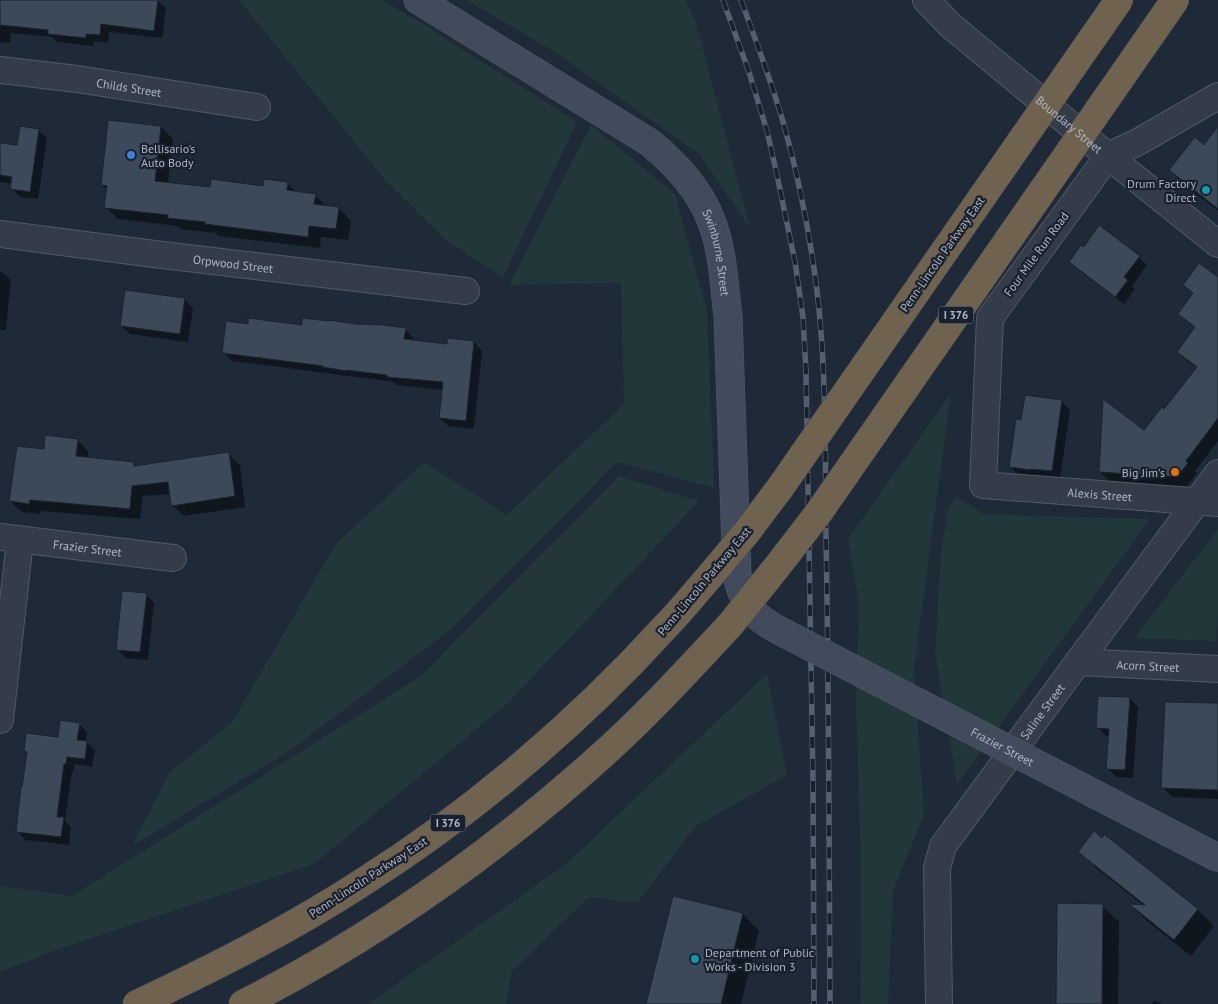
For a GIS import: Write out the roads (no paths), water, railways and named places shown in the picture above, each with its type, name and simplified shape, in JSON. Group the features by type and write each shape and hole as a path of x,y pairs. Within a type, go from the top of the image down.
{"highway":[{"name":"Penn-Lincoln Parkway East","path":"137,1004 251,948 309,916 364,882 418,845 470,807 570,723 665,628 746,533 780,488 1119,0"},
{"name":"I 376","path":"243,1004 333,955 389,920 498,843 601,757 650,710 730,625 817,515 1175,0"}],"street":[{"name":"Swinburne Street","path":"418,0 649,142 677,168 702,201 711,220 717,241 728,316 737,575 740,590 747,604 769,626 786,634"},
{"name":"Boundary Street","path":"926,0 950,25 1218,244"},
{"name":"Childs Street","path":"0,70 77,79 257,107"},
{"name":"Four Mile Run Road","path":"983,485 990,318 1108,156 1138,142 1218,96"},
{"name":"Orpwood Street","path":"0,234 466,291"},
{"name":"Saline Street","path":"939,1004 937,868 943,846 1078,662 1207,502 1218,473"},
{"name":"Alexis Street","path":"983,485 1207,502"},
{"name":"Frazier Street","path":"10,538 173,558"},
{"path":"0,720 10,538"},
{"name":"Frazier Street","path":"786,634 1218,858"},
{"name":"Acorn Street","path":"1078,662 1218,669"}],"railway":[{"path":"723,0 749,72 767,131 795,262 803,317 806,371 813,781 814,1004"},
{"path":"741,0 764,62 784,125 800,190 817,290 823,359 825,429 830,1004"}],"place":[{"name":"Bellisario's Auto Body","path":"131,155"},
{"name":"Drum Factory Direct","path":"1206,190"},
{"name":"Big Jim's","path":"1175,472"},
{"name":"Department of Public Works - Division 3","path":"695,959"}]}
